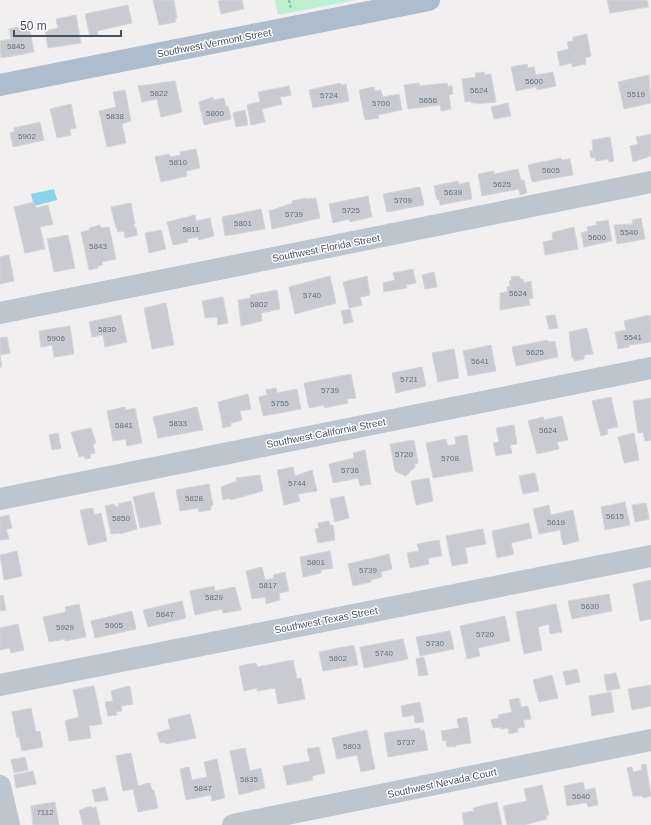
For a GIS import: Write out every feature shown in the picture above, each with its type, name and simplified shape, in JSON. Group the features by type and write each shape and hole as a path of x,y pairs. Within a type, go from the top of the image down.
{"main road":[{"name":"Southwest Vermont Street","path":"0,85 429,0"}],"street":[{"name":"Southwest Florida Street","path":"0,313 651,182"},
{"name":"Southwest California Street","path":"0,499 651,368"},
{"name":"Southwest Texas Street","path":"0,685 651,556"},
{"name":"Southwest Nevada Court","path":"233,825 651,740"},
{"path":"0,791 9,825"}],"green space":[{"path":"275,0 356,0 278,15"}],"water":[{"path":"54,189 57,200 34,206 31,194"}],"building":[{"path":"153,0 174,0 177,18 175,18 176,22 159,25"},
{"path":"242,0 244,9 221,14 218,1"},
{"path":"607,0 647,0 649,7 610,13"},
{"path":"128,5 132,23 97,31 98,35 90,37 85,14"},
{"path":"76,15 81,43 48,48 45,31 58,28 56,19"},
{"path":"29,25 34,52 1,58 0,41 11,39 9,29"},
{"path":"587,34 591,56 585,58 586,64 572,67 572,63 560,66 557,52 569,49 567,42 573,41 573,37"},
{"path":"527,64 528,68 534,67 536,75 553,72 556,86 537,90 536,87 516,91 511,67"},
{"path":"484,72 485,75 491,74 496,102 476,104 471,103 471,101 465,102 462,79 476,77 475,73"},
{"path":"649,75 651,103 624,109 618,82"},
{"path":"175,81 182,112 161,117 157,99 142,102 138,86"},
{"path":"340,83 341,85 346,84 349,101 313,108 309,90"},
{"path":"419,83 420,86 447,83 448,86 452,86 453,94 449,95 451,109 441,111 440,105 408,109 404,85"},
{"path":"289,86 291,95 280,97 282,104 262,109 265,122 251,125 247,105 260,102 258,92"},
{"path":"374,87 375,91 381,90 383,97 399,94 402,110 378,115 379,118 365,120 359,90"},
{"path":"125,90 131,121 122,124 126,143 107,147 99,111 116,107 113,92"},
{"path":"213,97 213,100 224,98 226,107 228,106 231,119 204,125 199,102"},
{"path":"508,103 511,116 494,119 491,107"},
{"path":"71,104 76,128 70,129 71,135 57,138 50,109"},
{"path":"245,110 248,125 236,127 233,113"},
{"path":"40,122 44,140 13,147 10,133 14,132 14,128"},
{"path":"651,134 651,156 633,162 630,146 638,144 636,137"},
{"path":"610,137 614,161 609,162 608,159 596,161 595,157 591,158 590,151 593,151 592,140"},
{"path":"196,149 200,168 186,171 187,176 161,182 155,157 169,154 170,157 181,155 180,152"},
{"path":"561,158 562,160 570,159 573,175 532,182 528,165"},
{"path":"518,169 521,180 524,180 527,193 520,195 519,189 482,196 478,174 494,171 494,174"},
{"path":"458,181 459,184 469,182 472,199 440,205 439,199 437,200 434,186"},
{"path":"420,187 424,205 387,212 383,194"},
{"path":"368,196 372,217 350,222 349,219 333,223 329,204"},
{"path":"306,198 316,198 320,218 272,229 269,211 293,203 292,201"},
{"path":"34,202 36,208 48,205 53,224 40,227 45,249 25,253 14,207"},
{"path":"131,203 135,224 134,228 136,227 137,235 125,238 124,231 118,232 116,228 111,207"},
{"path":"261,209 265,229 225,236 222,217"},
{"path":"195,215 196,221 210,218 214,236 199,240 198,237 187,239 188,242 173,245 167,222"},
{"path":"641,218 645,239 617,244 614,225 633,224 632,220"},
{"path":"608,220 612,241 584,247 581,233 588,231 587,227 597,225 596,222"},
{"path":"100,225 101,228 109,227 116,259 102,262 102,265 98,266 98,268 89,270 81,232 90,230 89,228"},
{"path":"574,227 578,249 545,255 543,242 553,240 552,233"},
{"path":"161,230 166,249 149,253 145,233"},
{"path":"68,235 75,268 54,272 47,239"},
{"path":"9,255 14,281 0,284 0,257"},
{"path":"413,269 416,283 406,285 407,288 384,292 383,283 395,280 393,273"},
{"path":"434,272 437,287 425,289 422,275"},
{"path":"330,276 336,303 295,314 289,287"},
{"path":"367,276 370,295 360,297 362,305 349,308 343,282"},
{"path":"519,276 520,279 523,279 524,283 531,281 533,298 529,299 530,305 500,310 500,293 507,292 507,287 510,286 509,281 512,280 511,277"},
{"path":"277,290 280,309 261,313 262,321 241,326 238,300 251,298 250,295"},
{"path":"223,297 228,323 218,325 217,317 205,318 202,301"},
{"path":"166,303 174,345 152,349 144,308"},
{"path":"350,309 353,322 344,324 341,311"},
{"path":"121,315 127,342 105,347 103,335 92,337 89,322"},
{"path":"555,315 558,328 549,329 546,316"},
{"path":"649,315 651,316 651,342 629,345 629,347 618,349 615,332 626,330 624,321"},
{"path":"70,326 74,354 54,357 52,345 41,347 39,331"},
{"path":"587,328 593,354 584,355 584,359 574,361 574,358 572,358 569,332"},
{"path":"7,337 10,353 0,355 0,338"},
{"path":"548,340 548,342 555,341 558,357 516,366 512,347"},
{"path":"491,345 496,371 468,376 463,351"},
{"path":"454,349 459,378 438,382 432,353"},
{"path":"0,355 2,367 0,367"},
{"path":"422,367 426,386 396,393 392,373"},
{"path":"351,374 356,398 347,399 348,403 324,408 324,405 309,408 304,383"},
{"path":"276,388 277,393 297,389 301,409 263,416 259,397 267,395 266,390"},
{"path":"248,394 251,409 240,411 242,420 231,423 231,426 223,428 218,402"},
{"path":"611,397 618,427 607,429 608,434 601,436 592,401"},
{"path":"651,398 651,440 645,441 643,432 638,433 633,401"},
{"path":"125,407 126,410 135,408 142,443 127,446 126,439 113,441 107,411"},
{"path":"197,407 203,430 158,438 153,417"},
{"path":"562,416 568,440 557,442 559,449 537,454 528,421 543,417 544,420"},
{"path":"514,425 517,444 510,445 512,453 496,456 493,443 499,442 496,428"},
{"path":"91,428 96,443 93,444 95,453 90,454 91,458 85,459 84,456 79,457 71,432"},
{"path":"58,433 61,448 52,450 49,435"},
{"path":"634,433 639,460 624,463 618,437"},
{"path":"467,435 473,471 433,478 426,443 446,439 448,446 456,444 455,437"},
{"path":"414,440 418,463 415,464 415,467 406,476 395,471 390,444"},
{"path":"365,450 371,484 360,486 358,478 333,483 329,464 354,458 353,453"},
{"path":"293,467 295,476 312,470 317,491 298,494 300,501 284,505 277,470"},
{"path":"535,473 539,491 523,494 519,476"},
{"path":"260,475 263,491 230,500 230,498 223,500 221,487 237,481 236,478"},
{"path":"429,478 433,501 416,505 411,481"},
{"path":"209,484 213,505 211,506 211,510 199,512 198,508 180,511 176,490"},
{"path":"154,492 161,524 140,528 133,497"},
{"path":"344,496 349,518 335,522 330,499"},
{"path":"131,501 137,529 120,534 111,534 105,506 114,504 115,507 119,506 118,504"},
{"path":"625,502 630,525 605,530 601,507"},
{"path":"646,503 649,519 635,522 632,505"},
{"path":"549,505 551,515 573,510 579,541 563,545 560,530 539,534 533,509"},
{"path":"93,508 94,515 101,513 107,541 88,545 80,510"},
{"path":"9,515 12,528 6,529 9,539 0,540 0,517"},
{"path":"329,521 330,525 333,525 335,540 318,543 315,529 319,528 318,523"},
{"path":"529,523 532,538 511,543 514,554 497,558 492,531"},
{"path":"483,529 486,544 465,548 468,563 452,566 446,536"},
{"path":"439,540 442,556 428,558 429,564 410,568 407,553 419,551 417,544"},
{"path":"17,551 22,576 4,580 0,555"},
{"path":"330,551 333,568 321,570 321,573 303,577 300,557"},
{"path":"389,554 392,569 381,572 382,577 371,580 371,582 353,586 348,564"},
{"path":"262,567 265,580 274,578 273,575 285,572 289,591 279,593 280,600 266,604 265,597 252,599 246,571"},
{"path":"651,580 651,619 640,621 633,584"},
{"path":"214,586 215,591 235,587 241,610 223,613 222,609 195,615 190,591"},
{"path":"609,594 612,611 572,619 568,601"},
{"path":"3,595 6,610 0,611 0,596"},
{"path":"182,601 186,618 148,627 143,610"},
{"path":"79,604 86,637 49,642 43,617 66,612 65,607"},
{"path":"556,604 562,632 550,634 549,624 538,627 542,650 524,654 516,612"},
{"path":"132,611 136,629 95,638 91,621"},
{"path":"505,616 510,641 478,648 480,656 467,659 460,626"},
{"path":"18,624 24,650 11,653 10,648 0,650 0,628"},
{"path":"450,631 454,649 420,656 416,637"},
{"path":"403,639 408,659 364,668 360,647"},
{"path":"354,645 358,665 323,671 319,652"},
{"path":"424,657 428,675 419,676 416,659"},
{"path":"293,660 297,679 301,678 305,699 278,704 275,688 257,691 257,688 244,691 239,666 256,663 257,667"},
{"path":"577,669 580,682 566,685 563,672"},
{"path":"616,673 620,688 607,691 604,675"},
{"path":"552,675 558,698 539,702 533,680"},
{"path":"651,685 651,706 632,710 628,689"},
{"path":"94,686 102,724 89,726 91,738 69,741 65,721 79,717 73,690"},
{"path":"128,686 130,687 133,704 121,706 122,711 116,712 117,715 108,716 105,702 113,701 111,691"},
{"path":"611,692 614,712 592,716 589,696"},
{"path":"519,698 521,707 528,706 531,719 523,720 525,727 517,728 518,732 509,734 508,728 493,728 491,720 499,718 498,715 512,712 509,700"},
{"path":"420,702 424,722 415,723 414,715 403,717 401,706"},
{"path":"31,708 36,732 40,731 43,747 22,751 19,737 17,738 12,712"},
{"path":"190,714 196,738 166,744 165,742 160,743 157,733 170,729 168,719"},
{"path":"467,717 471,743 457,745 454,748 454,746 447,747 446,740 443,741 441,731 459,728 457,719"},
{"path":"420,728 420,731 424,730 428,750 388,757 384,733"},
{"path":"367,730 375,769 361,772 357,755 337,759 332,738"},
{"path":"319,747 325,773 312,776 313,780 287,785 283,766 310,761 307,749"},
{"path":"245,748 250,771 261,768 265,788 239,795 230,751"},
{"path":"131,753 138,786 150,783 152,790 154,790 158,808 138,812 133,789 123,791 116,756"},
{"path":"25,757 28,770 14,773 11,760"},
{"path":"217,759 225,798 212,801 211,795 186,800 180,769 189,767 192,780 207,777 204,762"},
{"path":"646,764 651,796 643,798 643,796 633,796 627,768 632,767 633,772 642,770 641,765"},
{"path":"33,771 36,784 16,788 14,775"},
{"path":"583,782 585,790 595,788 598,805 588,807 587,803 584,803 567,806 564,786"},
{"path":"542,785 549,815 546,815 547,819 524,825 507,825 503,806 527,801 524,789"},
{"path":"105,787 108,800 95,802 92,790"},
{"path":"55,802 59,825 33,825 31,806"},
{"path":"497,802 502,825 464,825 462,813 474,811 473,808"},
{"path":"91,806 92,808 96,807 100,825 83,825 79,810"}]}
